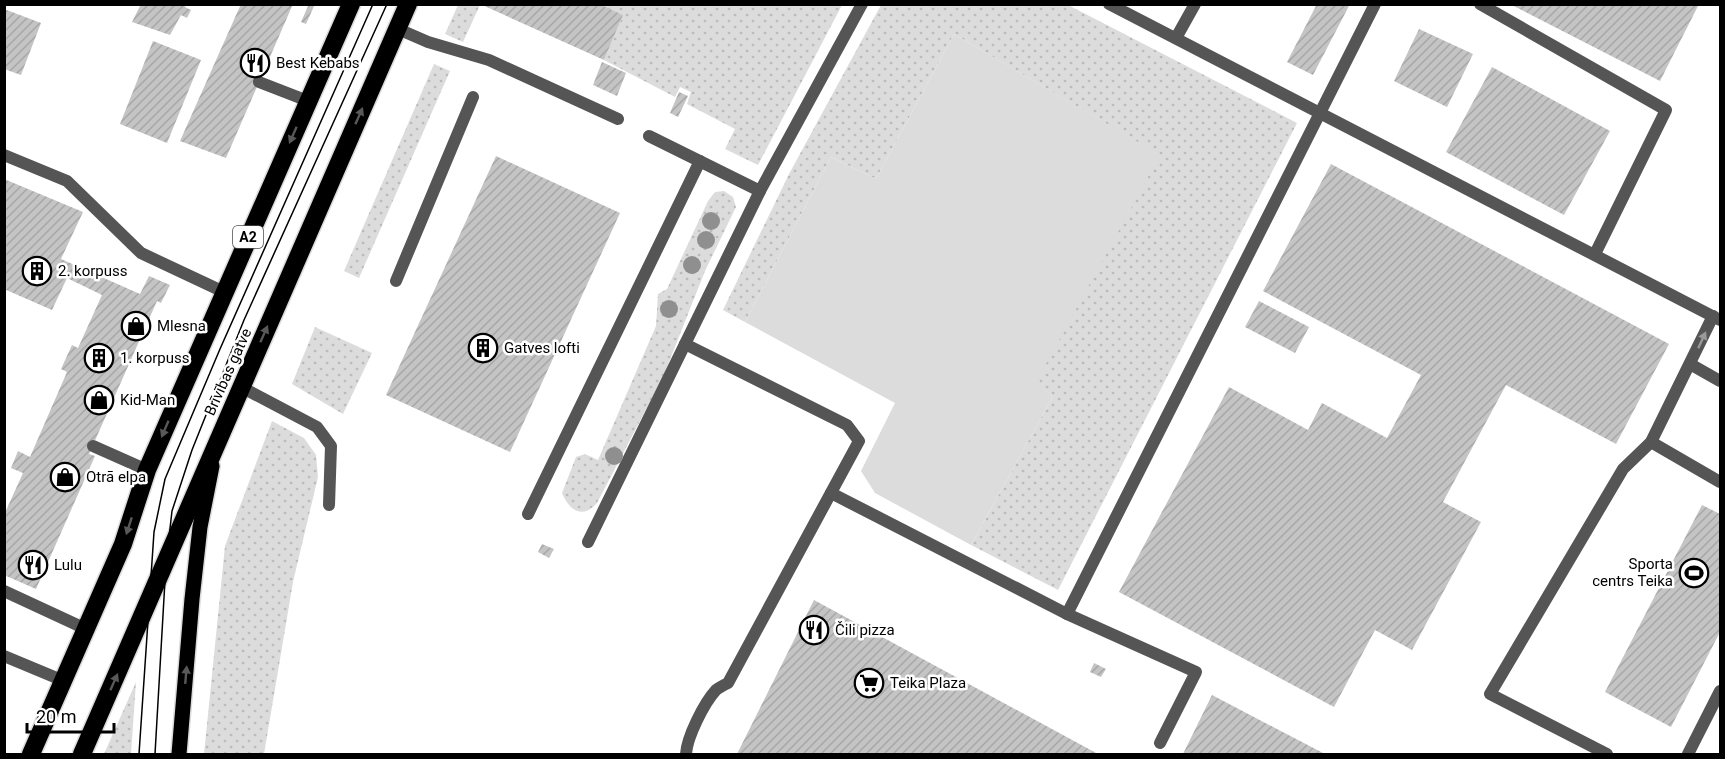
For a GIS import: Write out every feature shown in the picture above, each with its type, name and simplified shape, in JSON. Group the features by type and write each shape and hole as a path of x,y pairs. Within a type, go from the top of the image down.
{"highway":[{"name":"A2","path":"31,754 123,544 147,470 351,4"},
{"name":"Brīvības gatve","path":"82,754 408,4"}],"main road":[{"path":"179,754 200,527 217,440"}],"street":[{"path":"588,542 760,191 862,4"},
{"path":"1109,4 1717,318 1690,364 1652,442 1623,469 1490,694 1607,754"},
{"path":"1176,38 1195,4"},
{"path":"1067,614 1375,4"},
{"path":"1480,4 1666,110 1594,254"},
{"path":"398,29 428,42 489,60 618,119"},
{"path":"259,82 308,101"},
{"path":"396,281 473,97"},
{"path":"649,136 760,191"},
{"path":"4,155 67,181 141,253 224,292"},
{"path":"528,514 700,161"},
{"path":"685,344 847,425 859,441 728,683 717,689 708,701 687,745 686,754"},
{"path":"1690,364 1720,381"},
{"path":"241,387 317,427 331,446 329,505"},
{"path":"1652,442 1720,482"},
{"path":"93,446 147,470"},
{"path":"831,493 1067,614 1196,672 1160,743"},
{"path":"4,591 86,629"},
{"path":"4,656 64,681"},
{"path":"1688,754 1720,691"}],"shaded area":[{"path":"458,5 480,5 463,42 445,34"},
{"path":"599,5 842,5 758,165 725,149 735,129 687,104 691,92 680,87 675,97 604,60 623,15"},
{"path":"881,5 1068,5 1297,123 1058,590 971,545 1053,396 1034,384 1159,155 954,34 876,179 831,157 745,322 723,310 789,174"},
{"path":"954,34 1160,155 1035,384 1053,396 971,545 875,493 861,471 895,403 745,322 831,157 876,179"},
{"path":"434,64 450,71 359,278 344,271"},
{"path":"724,191 733,197 736,207 705,271 663,377 597,503 586,511 576,511 568,504 562,493 576,457 585,454 598,460 656,326 658,294 667,289 708,201 715,192"},
{"path":"315,327 372,353 343,414 292,384"},
{"path":"272,421 304,438 316,455 318,477 293,582 264,754 204,754 225,546"},
{"path":"136,682 131,754 104,754"}],"building":[{"path":"141,4 186,4 185,7 191,10 187,18 181,15 170,35 132,22"},
{"path":"241,4 293,4 226,158 180,141"},
{"path":"309,4 315,4 306,24 301,22"},
{"path":"480,4 599,4 623,15 604,60"},
{"path":"1317,4 1350,4 1313,75 1287,62"},
{"path":"1510,4 1699,4 1660,81"},
{"path":"4,9 41,23 21,75 4,69"},
{"path":"1419,29 1473,54 1447,107 1394,81"},
{"path":"153,41 201,60 167,143 120,124"},
{"path":"602,62 626,73 617,96 593,85"},
{"path":"1492,67 1610,131 1564,215 1446,152"},
{"path":"679,92 688,96 678,117 670,113"},
{"name":"Gatves lofti","path":"496,156 620,213 510,452 386,395"},
{"path":"1331,164 1669,344 1616,444 1506,385 1443,502 1481,522 1412,650 1375,630 1334,707 1119,592 1229,387 1308,430 1322,403 1387,438 1421,375 1263,291"},
{"path":"4,179 83,212 61,259 140,294 149,276 170,285 161,303 157,301 89,454 95,456 36,589 4,575 4,515 23,473 11,468 18,451 30,457 67,372 61,369 72,345 78,348 102,295 67,278 52,310 4,289"},
{"path":"1259,301 1309,327 1295,353 1245,327"},
{"name":"Sporta centrs Teika","path":"1702,505 1720,514 1720,632 1671,727 1605,692"},
{"path":"542,544 554,549 549,558 538,552"},
{"name":"Teika Plaza","path":"814,600 908,651 1098,754 737,754"},
{"path":"1094,663 1106,669 1101,677 1090,672"},
{"path":"1212,695 1277,729 1325,754 1183,754"}],"tram line":[{"path":"139,754 154,532 165,479 373,4"},
{"path":"155,754 166,563 172,511 192,450 244,320 387,4"}],"place":[{"name":"Best Kebabs","path":"255,63"},
{"name":"2. korpuss","path":"37,271"},
{"name":"Mlesna","path":"136,326"},
{"name":"Gatves lofti","path":"483,348"},
{"name":"1. korpuss","path":"99,358"},
{"name":"Kid-Man","path":"99,400"},
{"name":"Otrā elpa","path":"65,477"},
{"name":"Lulu","path":"33,565"},
{"name":"Sporta centrs Teika","path":"1694,573"},
{"name":"Čili pizza","path":"814,630"},
{"name":"Teika Plaza","path":"869,683"}]}
